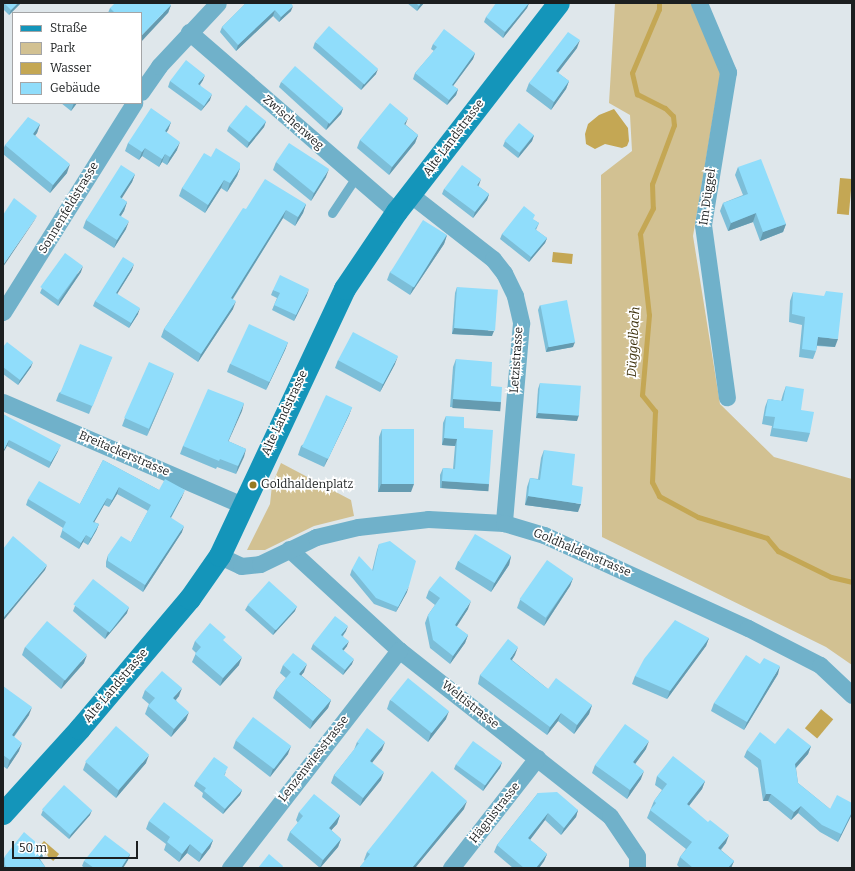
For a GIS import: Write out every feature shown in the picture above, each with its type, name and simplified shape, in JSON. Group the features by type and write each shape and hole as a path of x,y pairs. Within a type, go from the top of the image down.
{"main road":[{"name":"Alte Landstrasse","path":"3,814 80,729 190,599 220,556 345,289 397,212 559,3"}],"street":[{"path":"142,91 159,66 189,32 218,3"},
{"name":"Im Düggel","path":"699,3 728,72 703,225 727,397"},
{"name":"Zwischenweg","path":"189,32 397,212"},
{"name":"Sonnenfeldstrasse","path":"3,312 133,104"},
{"name":"Letzistrasse","path":"411,195 493,259 504,274 515,296 521,323 504,523"},
{"name":"Breitackerstrasse","path":"3,402 244,506"},
{"name":"Goldhaldenstrasse","path":"220,556 241,566 260,564 316,537 358,526 428,519 504,523 544,535 748,628 820,665 852,695"},
{"name":"Weltistrasse","path":"289,549 399,650 610,816 637,856 637,868"},
{"name":"Lenzenwiesstrasse","path":"230,868 399,650"},
{"name":"Hägnistrasse","path":"451,868 538,758"}],"lane":[{"path":"332,213 356,177"}],"green space":[{"path":"615,3 702,3 722,64 693,236 720,404 774,457 852,479 852,665 826,647 602,537 601,175 632,151 630,115 609,103"},
{"name":"Goldhaldenplatz","path":"281,463 351,500 354,516 314,526 265,550 247,550 270,504 272,485"}],"water":[{"path":"614,109 628,128 629,141 627,146 622,148 605,144 595,149 586,144 585,134 588,124 599,115"},
{"path":"840,178 852,179 849,215 837,214"},
{"path":"553,252 573,254 572,264 552,262"},
{"path":"821,709 833,719 817,738 805,728"},
{"path":"44,841 59,854 53,861 38,848"}],"building":[{"path":"4,3 18,3 11,10"},
{"path":"115,3 169,3 171,5 142,35 142,12 114,12 110,8"},
{"path":"246,3 291,3 293,6 281,17 275,10 238,45 222,27"},
{"path":"496,3 529,3 505,32 486,17"},
{"path":"329,26 378,69 364,84 315,42"},
{"path":"444,29 475,53 452,85 458,89 449,100 415,73 437,47 433,44"},
{"path":"568,32 580,40 556,71 569,81 554,102 529,83"},
{"path":"186,60 205,75 198,84 212,94 204,106 170,81"},
{"path":"295,66 343,108 330,124 281,82"},
{"path":"390,103 408,118 404,124 418,135 392,167 360,140"},
{"path":"246,105 266,121 249,142 229,126"},
{"path":"151,108 171,122 165,131 180,142 170,157 165,154 162,159 145,148 142,152 128,143"},
{"path":"28,117 40,124 33,134 70,164 53,185 5,145"},
{"path":"519,123 534,135 519,153 505,141"},
{"path":"289,143 329,169 314,193 276,162"},
{"path":"216,148 240,163 240,168 230,183 224,180 208,205 182,188 204,153 211,157"},
{"path":"761,159 786,224 763,232 756,213 731,223 723,203 748,194 738,167"},
{"path":"121,165 135,174 120,197 127,202 119,215 129,221 117,240 86,220"},
{"path":"462,165 481,179 477,185 489,194 475,212 444,189"},
{"path":"265,179 306,204 298,217 286,210 231,298 236,301 201,354 164,329 243,208 246,209"},
{"path":"14,198 37,216 3,265 3,215"},
{"path":"524,206 535,215 533,219 539,223 535,229 547,238 531,257 502,234"},
{"path":"423,220 447,235 414,287 390,273"},
{"path":"65,253 83,266 58,300 40,287"},
{"path":"123,257 134,264 116,293 140,308 131,323 95,301"},
{"path":"280,275 309,289 296,315 274,305 280,293 273,290"},
{"path":"457,287 498,290 495,331 454,328"},
{"path":"826,291 843,293 838,339 818,337 816,351 802,349 805,317 792,314 793,292 824,296"},
{"path":"567,300 575,342 549,347 540,305"},
{"path":"249,324 288,342 269,382 230,364"},
{"path":"353,332 398,356 383,384 338,360"},
{"path":"7,342 33,362 20,380 3,367 3,347"},
{"path":"80,344 112,357 93,406 60,393"},
{"path":"456,359 492,362 491,386 502,387 501,402 453,399"},
{"path":"149,362 174,373 149,429 124,418"},
{"path":"540,383 581,386 579,416 538,413"},
{"path":"786,386 804,389 801,410 814,412 810,433 773,428 775,417 765,416 768,399 783,401"},
{"path":"208,389 244,403 228,441 246,449 238,466 220,459 219,461 183,446"},
{"path":"326,395 352,407 328,459 302,447"},
{"path":"3,414 61,445 51,462 9,440 3,451"},
{"path":"446,416 464,417 464,428 493,430 489,484 442,481 443,468 455,469 456,456 457,439 444,438"},
{"path":"382,429 414,429 414,484 382,484"},
{"path":"544,450 575,454 572,485 583,487 581,504 528,496 530,478 540,480"},
{"path":"103,460 159,490 165,479 185,490 170,517 184,526 145,585 108,561 108,555 121,536 131,542 151,505 119,487 112,500 107,498 93,522 99,524 91,538 86,535 81,543 62,530 66,522 28,499 39,481 80,504"},
{"path":"475,534 511,556 495,583 459,561"},
{"path":"13,536 47,565 3,618 3,549"},
{"path":"390,541 416,561 409,586 398,607 376,598 352,569 359,556 373,571 379,544"},
{"path":"547,560 573,578 546,618 519,599"},
{"path":"440,576 471,601 455,625 468,635 453,656 433,640 428,615 440,598 429,590"},
{"path":"93,579 129,607 110,633 73,604"},
{"path":"269,581 297,606 276,630 248,605"},
{"path":"335,616 348,626 341,635 349,641 342,649 354,659 345,670 313,644"},
{"path":"675,620 709,638 670,691 635,676 644,659"},
{"path":"47,621 87,654 65,680 25,647"},
{"path":"210,623 226,637 223,640 242,657 223,678 195,654 201,647 195,641"},
{"path":"508,639 518,647 510,659 548,689 556,678 592,705 577,725 561,713 550,727 480,675"},
{"path":"293,653 307,664 299,674 331,700 313,721 276,690 291,672 283,665"},
{"path":"746,655 760,664 764,658 780,666 747,722 714,703"},
{"path":"162,671 182,688 173,698 189,712 174,729 148,706 155,698 145,690"},
{"path":"408,678 449,711 432,733 390,700"},
{"path":"3,686 32,707 12,735 22,743 10,760 3,755"},
{"path":"253,717 291,746 274,769 236,740"},
{"path":"625,724 649,741 633,762 644,771 630,790 595,765"},
{"path":"116,726 149,755 118,790 85,761"},
{"path":"367,728 385,742 370,761 384,772 363,798 334,775 359,743 357,742"},
{"path":"788,728 811,746 795,764 798,783 830,809 837,795 852,803 852,812 841,834 822,825 801,806 794,812 771,794 766,794 761,760 747,750 760,732 775,744"},
{"path":"473,741 502,762 485,786 456,764"},
{"path":"673,756 705,781 687,804 708,822 710,820 729,835 718,848 734,861 728,868 693,868 680,857 692,842 650,810 656,803 654,801 667,784 657,776"},
{"path":"214,757 228,767 224,775 242,790 225,809 204,791 206,788 196,781"},
{"path":"432,771 467,801 412,868 359,868 370,854 367,852"},
{"path":"64,785 92,810 70,835 42,810"},
{"path":"557,792 578,810 564,828 548,813 528,838 547,854 536,868 524,868 497,845 538,793"},
{"path":"314,794 340,815 329,828 341,839 323,860 290,832 303,816 299,812"},
{"path":"164,802 213,840 202,854 190,844 182,854 167,842 170,837 149,821"},
{"path":"24,832 45,850 38,858 46,868 7,868 5,865 5,856"},
{"path":"105,835 130,854 121,868 94,868 84,861"},
{"path":"269,854 283,866 282,868 258,868"}],"waterway":[{"name":"Düggelbach","path":"659,3 659,9 632,73 637,94 665,108 673,116 674,125 652,184 653,208 640,234 649,315 642,395 655,411 652,482 659,496 698,517 767,538 778,551 831,577 852,582"}],"place":[{"name":"Goldhaldenplatz","path":"253,485"}]}
